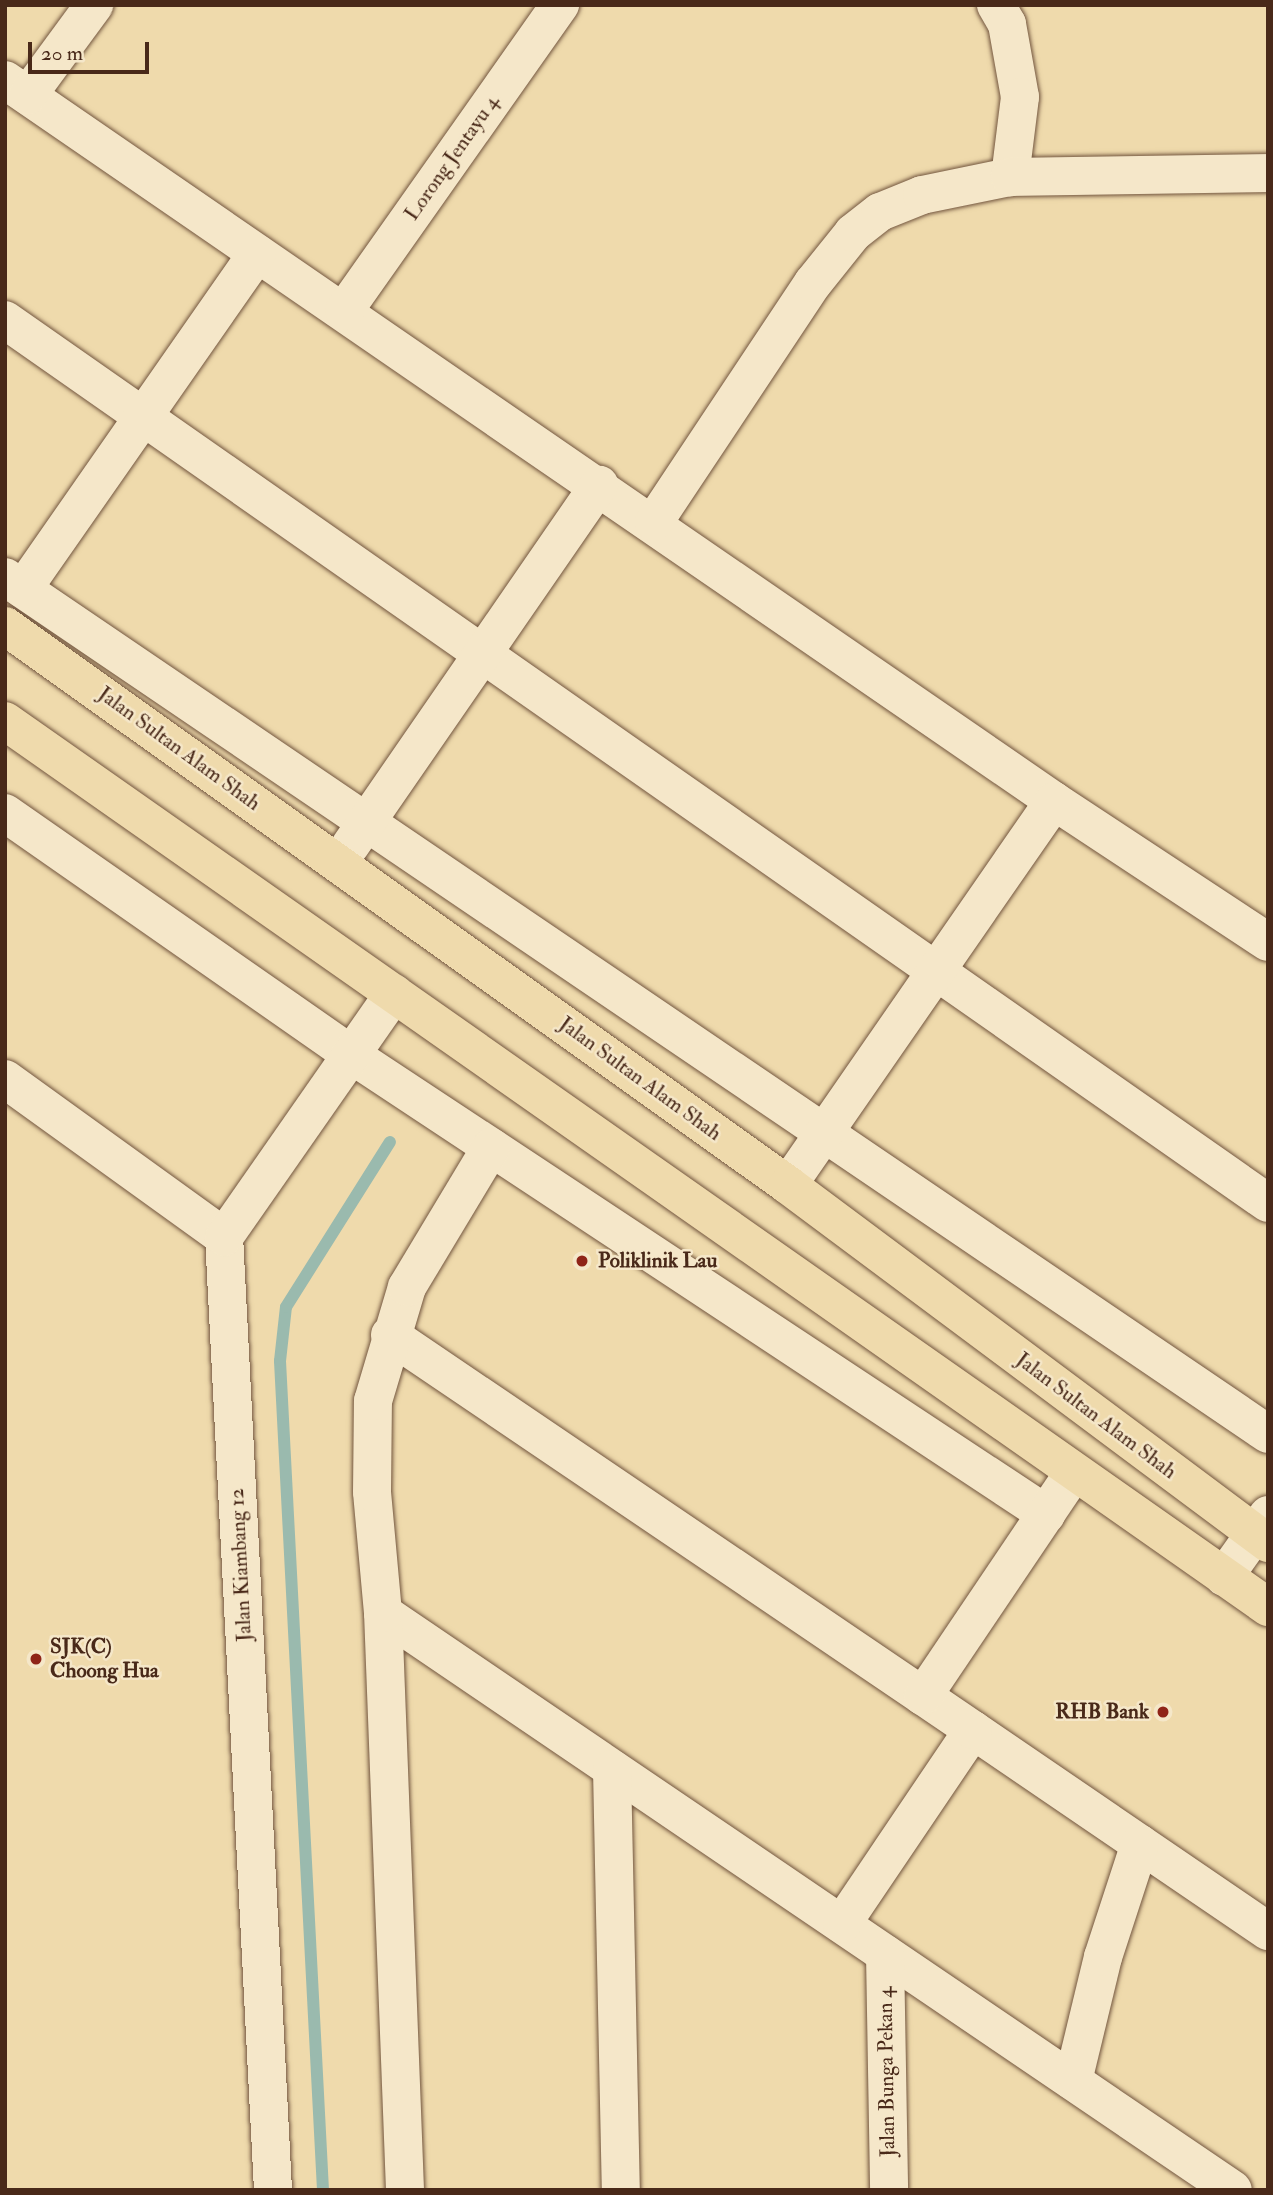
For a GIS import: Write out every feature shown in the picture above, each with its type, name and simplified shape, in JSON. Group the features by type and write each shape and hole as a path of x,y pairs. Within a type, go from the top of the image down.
{"highway":[{"name":"Jalan Sultan Alam Shah","path":"5,626 788,1185 1263,1531"},
{"path":"5,721 1268,1607"}],"street":[{"path":"94,5 17,87 654,522 1054,800 1268,942"},
{"name":"Lorong Jentayu 4","path":"344,311 560,5"},
{"path":"996,5 1007,24 1020,97 1010,177"},
{"path":"654,522 813,283 853,233 880,212 922,195 1010,177 1268,173"},
{"path":"257,253 144,416 14,583 365,824 1268,1434"},
{"path":"5,320 1268,1203"},
{"path":"338,863 599,485"},
{"path":"788,1185 1054,800"},
{"path":"5,813 353,1056 1046,1514"},
{"path":"5,1079 224,1237 353,1056 394,993"},
{"path":"405,2190 383,1613 372,1492 373,1401 390,1335 407,1287 491,1147"},
{"name":"Jalan Kiambang 12","path":"224,1237 273,2190"},
{"path":"390,1335 1268,1931"},
{"path":"923,1696 1074,1472"},
{"path":"1224,1577 1263,1531"},
{"path":"383,1613 1233,2190"},
{"path":"842,1924 973,1730"},
{"path":"612,1769 621,2190"},
{"path":"1073,2081 1103,1957 1140,1844"},
{"name":"Jalan Bunga Pekan 4","path":"885,1954 889,2190"}],"waterway":[{"path":"323,2190 280,1361 286,1307 390,1142"}],"place":[{"name":"Poliklinik Lau","path":"582,1261"},
{"name":"SJK(C) Choong Hua","path":"36,1659"},
{"name":"RHB Bank","path":"1163,1712"}]}
